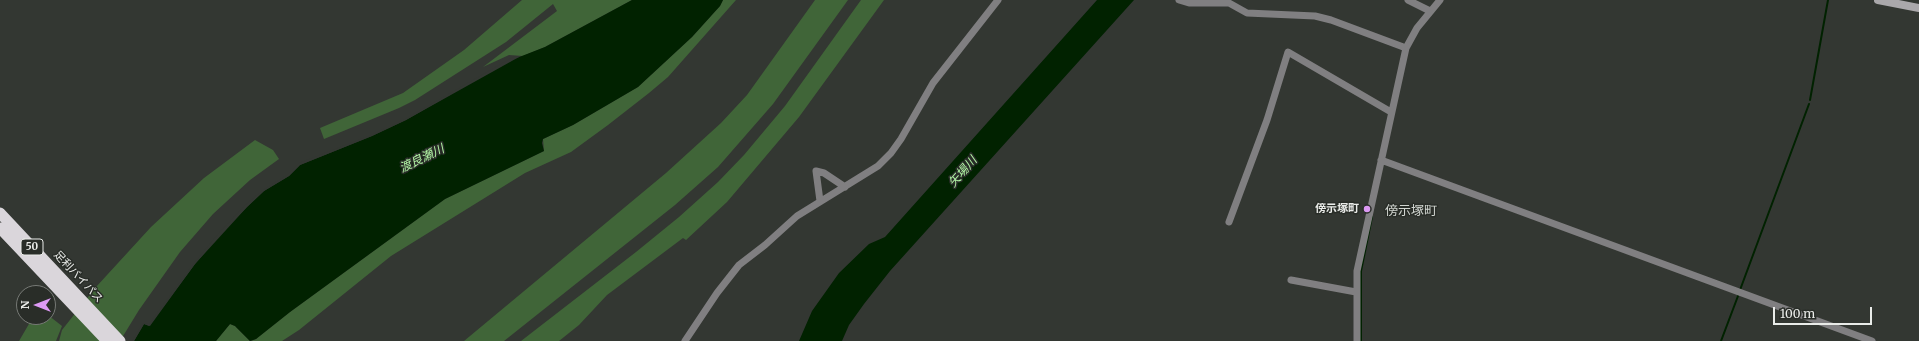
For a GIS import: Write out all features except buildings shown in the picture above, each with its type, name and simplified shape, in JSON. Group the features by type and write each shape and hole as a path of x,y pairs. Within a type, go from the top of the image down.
{"highway":[{"name":"足利バイパス","path":"0,213 107,341"},
{"name":"足利バイパス","path":"0,228 120,341"}],"main road":[{"path":"1878,0 1919,8"}],"street":[{"path":"685,341 717,292 739,265 765,245 797,216 878,166 891,153 902,139 933,83 998,0"},
{"path":"1180,0 1188,3 1229,3 1247,12 1315,16 1331,20 1406,48"},
{"path":"1408,0 1430,11"},
{"path":"1357,341 1357,271 1406,48 1417,28 1440,0"},
{"path":"1229,222 1267,120 1288,52 1391,112"},
{"path":"1381,160 1872,341"},
{"path":"820,201 816,171 824,173 845,187"},
{"path":"1291,280 1356,292"}],"shaded area":[{"path":"522,0 632,0 545,47 523,56 509,55 483,67 557,11 553,4 506,42 415,100 324,139 320,128 403,93 464,50"},
{"path":"723,0 736,0 668,77 608,125 571,152 525,173 391,256 299,330 282,341 251,341 256,339 290,312 445,199 544,151 543,139 573,125 638,87 692,37 720,6"},
{"path":"815,0 848,0 773,104 718,167 675,205 504,341 464,341 666,173 721,123 747,95"},
{"path":"861,0 884,0 799,117 727,202 686,240 683,238 607,295 579,325 559,341 521,341 636,252 679,217 718,182 744,155 785,106"},
{"path":"255,140 273,150 279,159 250,180 213,214 180,252 139,310 120,341 59,341 62,330 96,287 151,227 204,178"},
{"path":"56,321 62,326 56,341 19,341 28,325 56,325"},
{"path":"230,324 235,326 250,341 216,341"}],"water":[{"name":"渡良瀬川","path":"632,0 723,0 720,6 692,37 638,87 573,125 543,139 542,143 544,151 445,199 290,312 256,339 250,341 235,326 230,324 216,341 134,341 144,324 150,326 195,264 220,235 264,191 289,176 300,165 372,136 406,120 509,61 545,47"},
{"name":"矢場川","path":"1097,0 1134,0 890,271 849,325 842,341 799,341 812,311 839,273 869,244 885,237"}],"pier":[{"path":"515,56 519,57 406,120 372,136 300,165 289,176 264,191 247,207 195,264 149,326 144,324 134,341 132,341 143,323 149,324 194,263 245,205 263,190 287,175 299,163 371,135 405,119"}],"waterway":[{"path":"1810,100 1828,0"},
{"path":"1740,290 1809,104"},
{"path":"1361,341 1361,271 1372,217"},
{"path":"1721,341 1738,296"}],"place":[{"name":"傍示塚町","path":"1367,209"}],"district":[{"name":"傍示塚町","path":"1411,211"}]}
